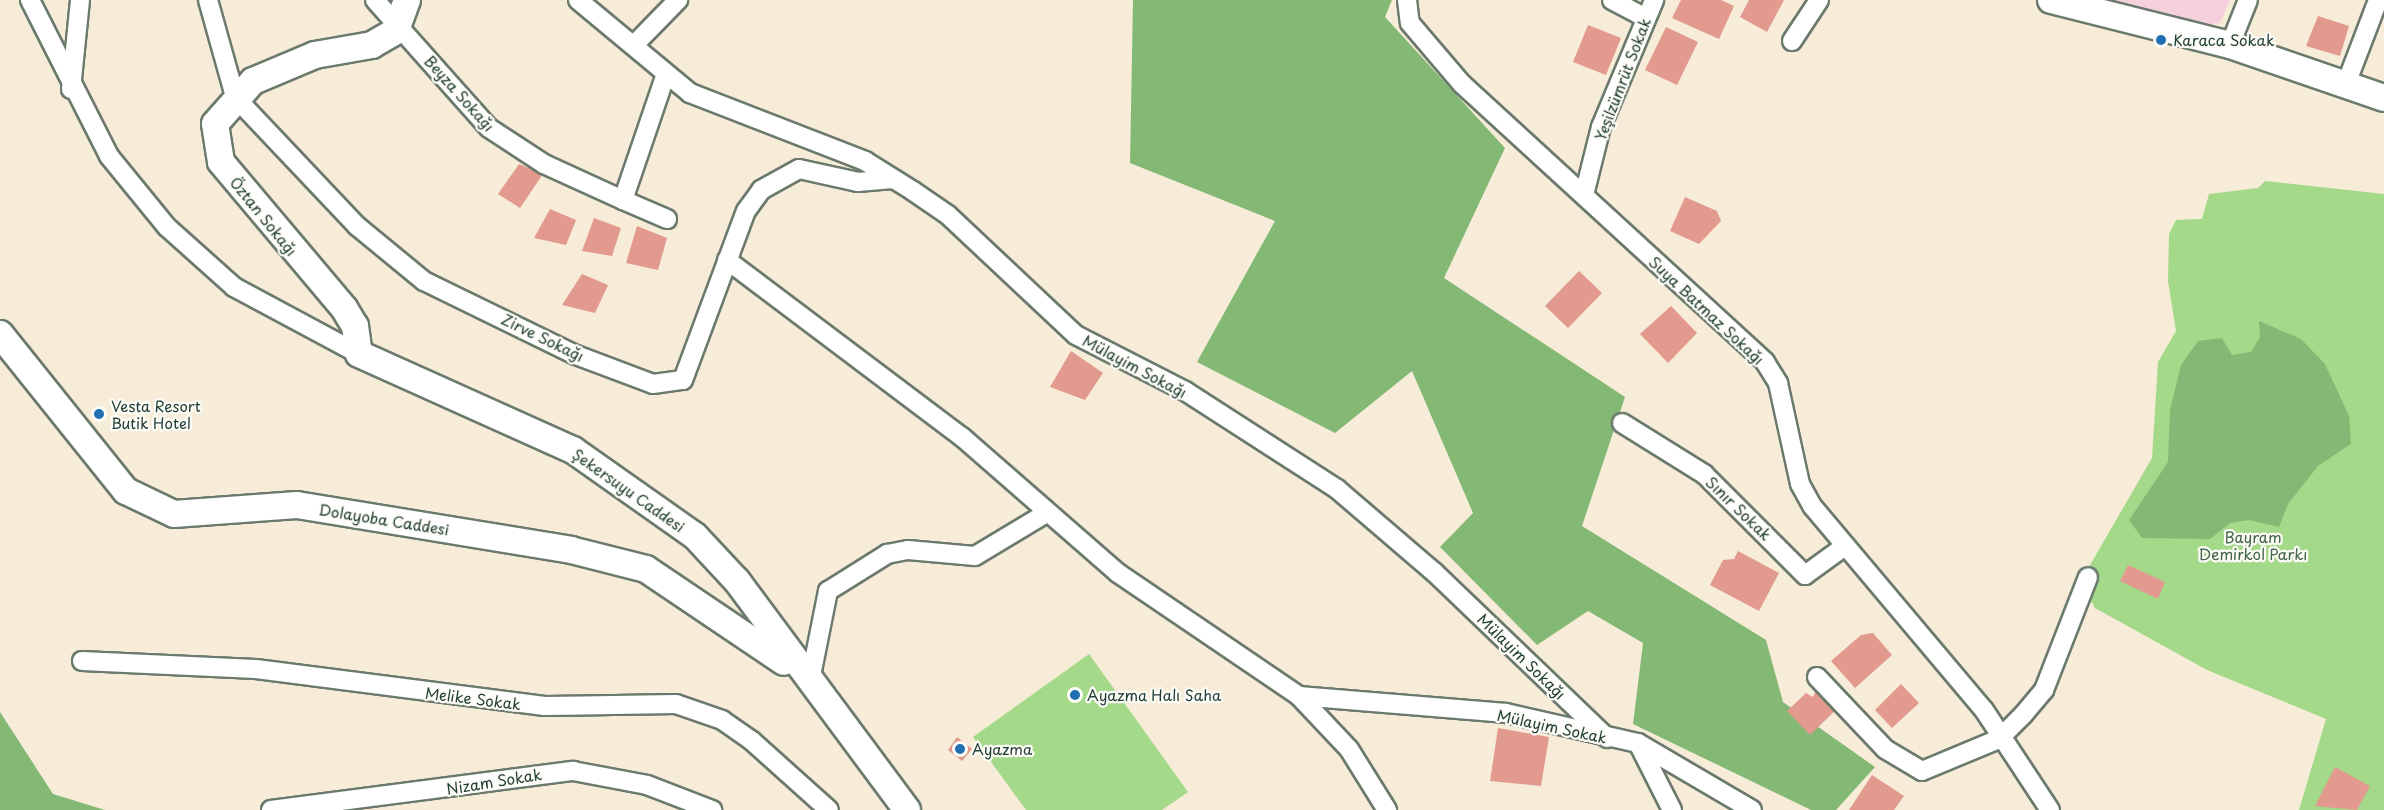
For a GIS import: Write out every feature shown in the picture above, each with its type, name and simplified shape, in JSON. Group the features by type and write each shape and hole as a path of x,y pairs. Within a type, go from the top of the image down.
{"street":[{"path":"30,0 71,89 109,156 167,227 234,287 359,354"},
{"path":"71,89 80,0"},
{"name":"Zirve Sokağı","path":"208,0 235,97 357,226 424,281 576,355 653,384 682,381 746,211 778,176 799,169 858,182 893,178"},
{"name":"Beyza Sokağı","path":"375,0 400,25 489,128 544,164 667,219"},
{"path":"400,25 407,0"},
{"name":"Mülayim Sokağı","path":"578,0 635,44 666,74 717,106 746,110 865,161 893,178 948,215 1076,335 1185,391 1337,489 1434,572 1607,738"},
{"path":"635,44 678,0"},
{"name":"Suya Batmaz Sokağı","path":"1407,0 1410,24 1423,44 1765,362 1778,383 1800,484 1845,546 1984,710 1999,739 2050,810"},
{"path":"1612,0 1644,17"},
{"name":"Yeşilzümrüt Sokak","path":"1584,195 1602,127 1644,17 1654,0"},
{"path":"1792,41 1819,0"},
{"path":"2230,45 2248,0"},
{"path":"2346,84 2378,0"},
{"path":"2060,1 2230,45 2384,98"},
{"name":"Öztan Sokağı","path":"359,354 355,326 344,308 221,162 215,124 235,97 253,81 315,55 372,45 400,25"},
{"path":"623,200 666,74"},
{"path":"727,260 962,437 1045,514 1119,573 1299,696 1349,749 1387,810"},
{"name":"Dolayoba Caddesi","path":"0,334 126,491 174,514 297,505 571,550 636,566 735,626 810,681"},
{"name":"Şekersuyu Caddesi","path":"359,354 573,450 695,536 736,580 907,810"},
{"name":"Sınır Sokak","path":"1622,423 1704,474 1805,575 1845,546"},
{"path":"810,681 828,591 887,554 908,550 975,556 1045,514"},
{"path":"1817,678 1885,749 1922,771 1999,739 2044,690 2088,578"},
{"name":"Melike Sokak","path":"82,661 256,669 545,706 676,704 722,720 745,736 829,810"},
{"name":"Mülayim Sokak","path":"1299,696 1506,713 1607,738 1638,743 1752,810"},
{"path":"1638,743 1672,810"},
{"name":"Nizam Sokak","path":"271,810 573,771 647,784 712,810"}],"shaded area":[{"path":"2104,0 2230,0 2220,23 2209,25"}],"green space":[{"path":"1133,0 1392,0 1385,17 1505,148 1444,278 1625,397 1582,526 1766,640 1783,702 1875,767 1836,810 1811,810 1633,724 1643,643 1588,611 1537,645 1440,547 1473,513 1412,371 1335,433 1197,362 1275,221 1130,163"},
{"name":"Bayram Demirkol Parkı","path":"2265,181 2384,194 2384,810 2299,810 2326,719 2207,670 2095,608 2089,597 2086,572 2152,458 2158,362 2176,331 2168,281 2169,234 2176,220 2202,219 2209,194 2258,188"},
{"path":"2259,321 2301,339 2325,364 2349,416 2351,444 2318,466 2288,504 2279,527 2249,520 2230,523 2210,539 2142,538 2129,520 2168,462 2170,410 2181,365 2198,341 2222,338 2232,355 2251,352 2260,337"},
{"name":"Ayazma Halı Saha","path":"1089,654 1188,792 1162,810 1026,810 973,737"},
{"path":"0,712 53,794 105,810 0,810"}],"building":[{"path":"1681,0 1721,0 1734,6 1719,39 1672,18"},
{"path":"1749,0 1784,0 1767,32 1740,17"},
{"path":"2318,16 2349,26 2340,56 2306,46"},
{"path":"1588,25 1621,38 1606,75 1573,62"},
{"path":"1666,27 1698,42 1677,85 1645,70"},
{"path":"519,164 543,174 520,208 498,194"},
{"path":"1685,197 1717,211 1721,221 1699,244 1670,231"},
{"path":"550,209 576,220 566,245 534,238"},
{"path":"594,218 621,228 612,256 582,251"},
{"path":"637,226 667,238 658,270 626,263"},
{"path":"1579,271 1602,293 1568,328 1545,306"},
{"path":"582,274 608,285 595,313 562,305"},
{"path":"1671,306 1697,333 1668,363 1640,334"},
{"path":"1071,351 1103,373 1085,400 1050,387"},
{"path":"1738,551 1779,573 1759,611 1710,585 1723,560 1734,559"},
{"path":"2128,565 2165,582 2158,599 2120,581"},
{"path":"1873,633 1892,655 1855,688 1831,661 1861,635"},
{"path":"1901,684 1919,703 1892,728 1875,710"},
{"path":"1818,686 1839,707 1810,735 1787,711 1806,693 1813,697"},
{"path":"1498,728 1549,737 1541,786 1490,781"},
{"name":"Ayazma","path":"957,737 972,749 962,761 948,750"},
{"path":"2335,767 2370,786 2357,810 2315,806"},
{"path":"1872,775 1904,796 1894,810 1849,810"}],"place":[{"name":"Karaca Sokak","path":"2161,40"},
{"name":"Vesta Resort Butik Hotel","path":"99,414"},
{"name":"Ayazma Halı Saha","path":"1075,695"},
{"name":"Ayazma","path":"960,749"}]}
